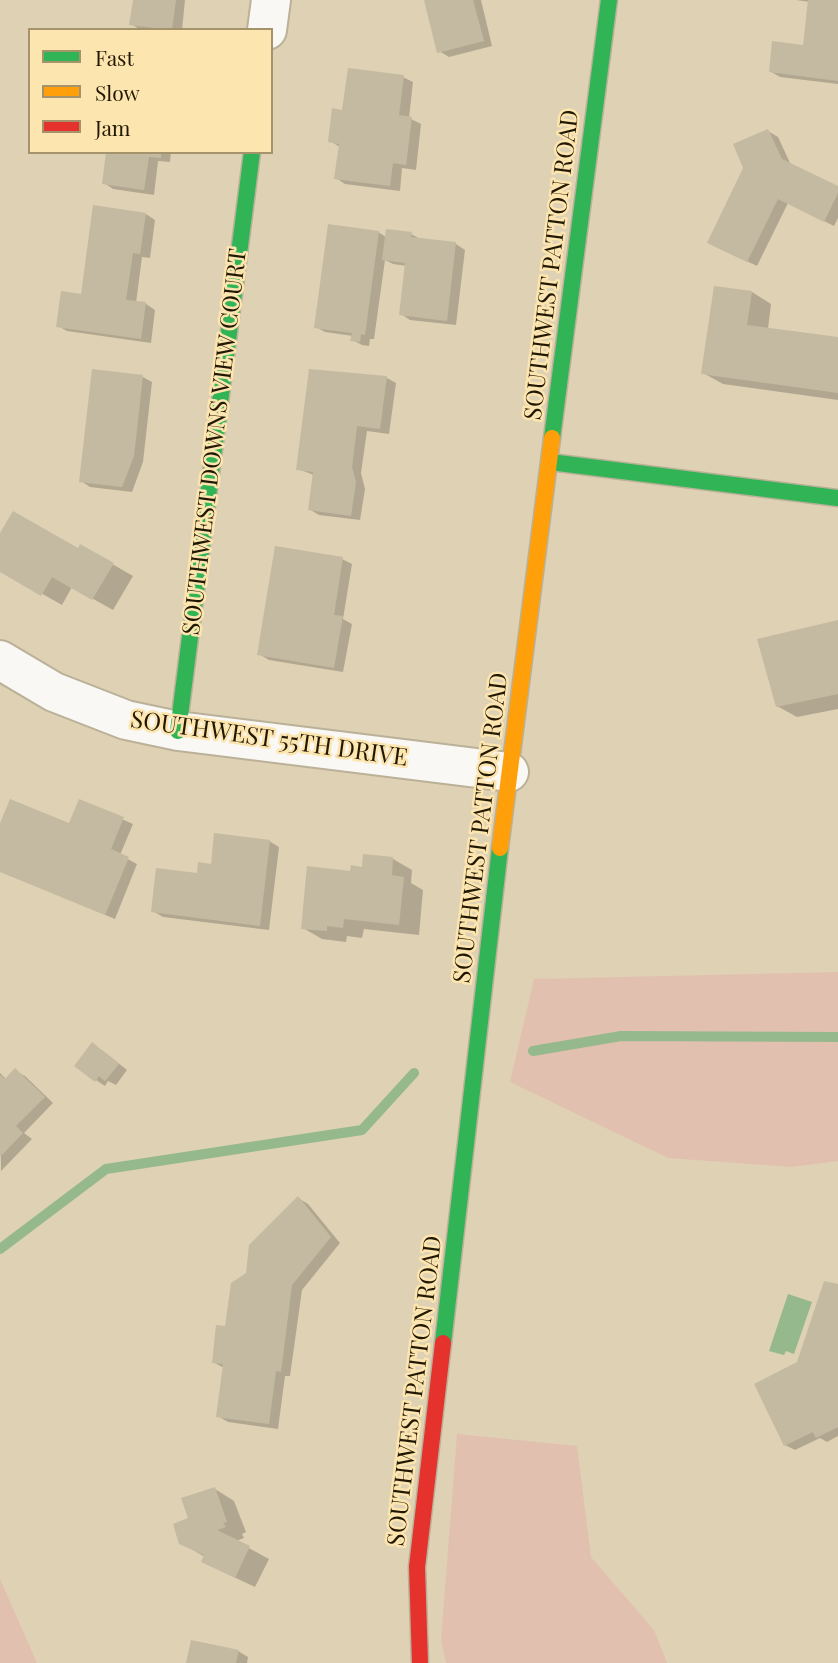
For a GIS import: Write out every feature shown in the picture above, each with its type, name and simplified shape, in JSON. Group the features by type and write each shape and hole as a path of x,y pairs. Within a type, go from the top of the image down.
{"street":[{"path":"267,28 271,0"},
{"name":"SOUTHWEST PATTON ROAD","path":"420,1663 416,1606 418,1553 509,772 609,0"},
{"name":"SOUTHWEST DOWNS VIEW COURT","path":"178,731 252,154"},
{"path":"550,461 838,498"},
{"name":"SOUTHWEST 55TH DRIVE","path":"0,660 54,692 126,720 178,731 509,772"}],"shaded area":[{"path":"838,972 838,1161 791,1167 668,1158 510,1082 534,979"},
{"path":"788,1294 812,1302 794,1354 786,1351 784,1355 769,1351"},
{"path":"457,1434 577,1446 591,1557 654,1630 667,1663 446,1663 441,1640"},
{"path":"0,1579 37,1663 0,1663"}],"building":[{"path":"133,0 176,0 172,28 129,25"},
{"path":"424,0 473,0 484,41 437,53"},
{"path":"808,0 838,0 838,81 769,72 772,41 803,45"},
{"path":"348,68 404,75 399,115 412,117 406,165 393,163 390,186 334,179 339,144 328,142 332,108 342,110"},
{"path":"768,129 782,159 838,186 838,193 824,222 778,199 747,262 707,243 743,168 733,144"},
{"path":"106,154 161,154 161,158 149,157 144,190 102,184"},
{"path":"93,205 146,213 140,254 133,253 126,300 146,302 141,339 56,327 61,291 81,294"},
{"path":"328,224 379,231 365,335 361,334 360,342 350,341 352,333 314,328"},
{"path":"386,229 412,232 411,237 456,242 447,321 399,315 405,263 382,260"},
{"path":"714,286 752,291 747,325 838,337 838,393 701,374"},
{"path":"92,369 143,375 134,456 122,487 79,482"},
{"path":"309,369 387,376 380,429 357,426 352,467 356,482 351,516 308,510 313,472 296,470"},
{"path":"13,511 78,548 80,544 114,563 92,600 52,577 41,596 0,572 0,533"},
{"path":"275,546 343,557 334,615 343,616 334,668 257,655"},
{"path":"838,620 838,694 776,707 757,639"},
{"path":"10,799 69,823 79,799 124,817 111,849 129,857 105,915 0,872 0,823"},
{"path":"214,833 270,840 260,926 151,912 156,868 197,873 198,862 211,864"},
{"path":"363,854 393,857 392,875 404,877 399,925 344,919 343,928 327,926 327,931 301,929 307,866 350,871 351,865 362,867"},
{"path":"92,1042 119,1064 105,1081 99,1076 95,1082 74,1066"},
{"path":"15,1068 45,1097 16,1126 23,1133 0,1157 0,1075 5,1079"},
{"path":"298,1196 331,1237 292,1285 281,1372 276,1371 269,1424 216,1417 223,1364 212,1363 216,1325 225,1326 231,1283 246,1273 249,1245"},
{"path":"824,1281 838,1284 838,1427 816,1438 813,1432 784,1446 754,1384 797,1362"},
{"path":"215,1487 227,1522 223,1523 226,1527 217,1530 250,1546 235,1578 201,1562 204,1555 179,1544 173,1524 188,1518 181,1498"},
{"path":"191,1640 239,1650 236,1663 186,1663"}],"waterway":[{"path":"533,1051 621,1036 838,1037"},
{"path":"0,1249 106,1169 362,1130 414,1073"}],"traffic: fast":[{"path":"552,438 609,0"},
{"path":"178,731 252,154"},
{"path":"550,462 838,498"},
{"path":"443,1343 500,848"}],"traffic: slow":[{"path":"500,848 552,438"}],"traffic: jam":[{"path":"420,1663 417,1567 443,1343"}]}
